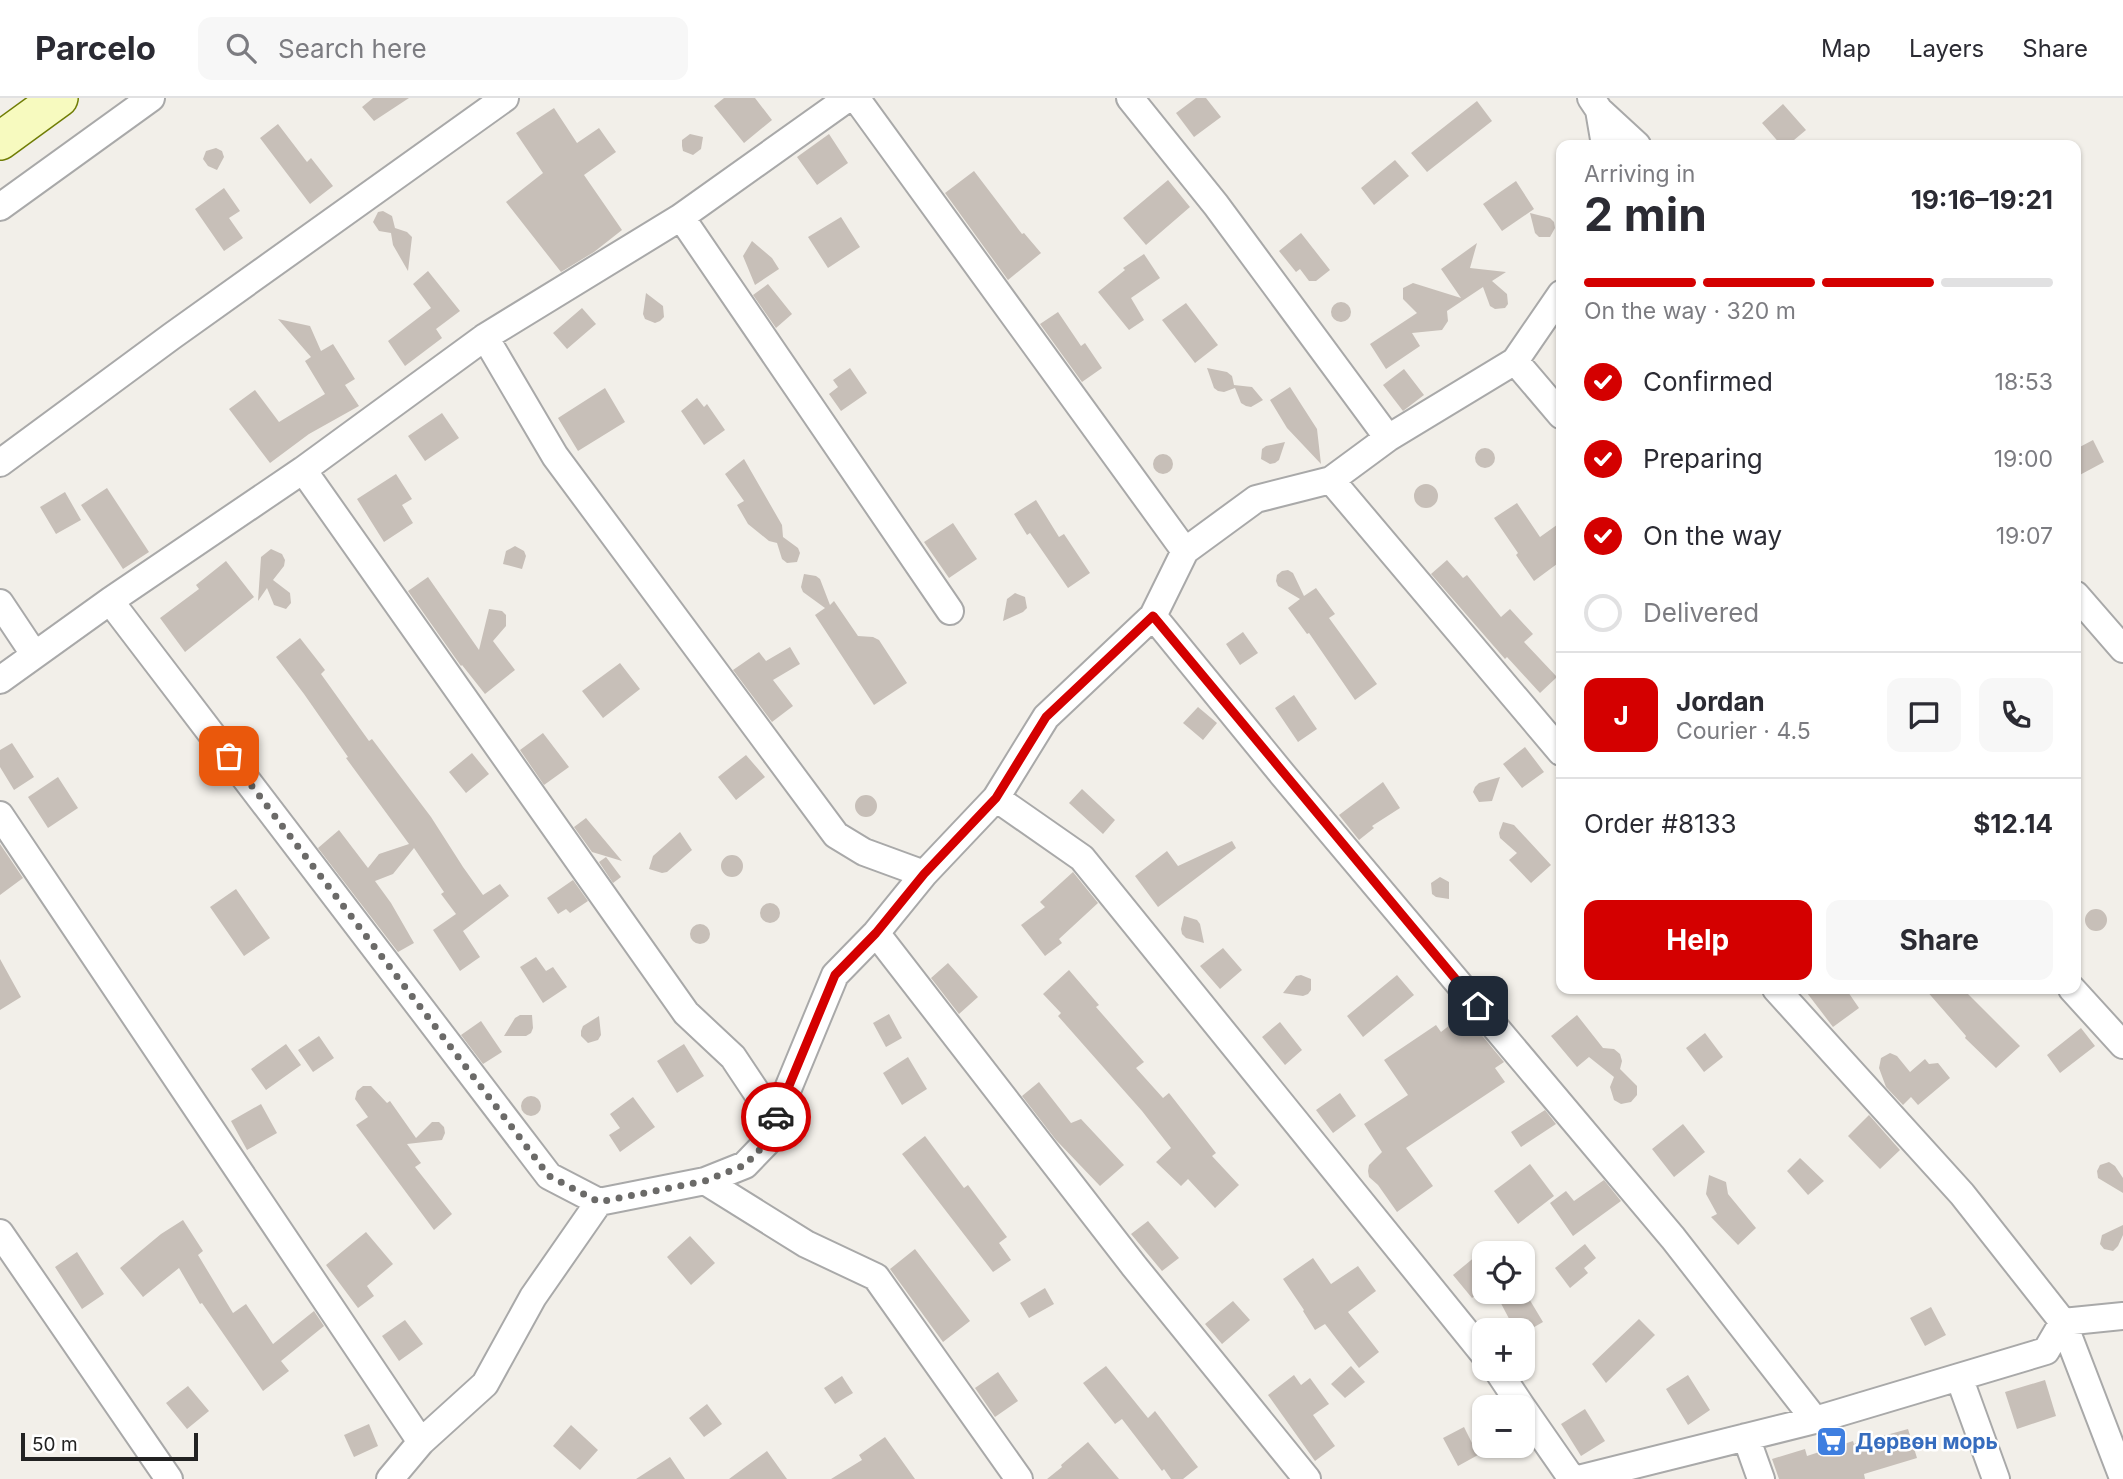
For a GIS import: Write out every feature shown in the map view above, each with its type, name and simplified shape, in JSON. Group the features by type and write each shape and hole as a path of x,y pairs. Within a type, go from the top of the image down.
{"main road":[{"path":"0,141 59,98"}],"street":[{"path":"0,207 151,98"},
{"path":"0,463 172,336 505,98"},
{"path":"0,680 110,601 303,470 485,337 681,217 848,98"},
{"path":"856,98 1185,551"},
{"path":"1130,98 1216,205 1388,438"},
{"path":"1602,102 1605,140"},
{"path":"1602,102 1633,140"},
{"path":"681,217 950,611"},
{"path":"110,601 549,1176 599,1202 705,1181 745,1165 772,1137 775,1120 835,975 876,933 924,874 996,798 1046,717 1153,616 1185,551 1256,499 1331,480 1388,438 1515,361 1556,301"},
{"path":"485,337 555,456 836,835 864,852 924,874"},
{"path":"1515,361 1556,409"},
{"path":"303,470 686,1013 733,1057 775,1120"},
{"path":"1331,480 1556,746"},
{"path":"2081,601 2123,649"},
{"path":"0,604 34,654"},
{"path":"1153,616 1673,1238 1815,1420"},
{"path":"996,798 1082,858 1472,1339"},
{"path":"0,815 421,1442"},
{"path":"876,933 1134,1266 1307,1479"},
{"path":"1781,994 1962,1194 2063,1322 2123,1478"},
{"path":"2077,994 2123,1045"},
{"path":"705,1181 806,1244 876,1277 1019,1479"},
{"path":"390,1479 421,1442 485,1384 533,1297 599,1202"},
{"path":"0,1233 169,1479"},
{"path":"2063,1322 2123,1316"},
{"path":"1578,1479 1815,1420 2046,1351 2063,1322"},
{"path":"1959,1377 1996,1479"},
{"path":"1535,1426 1572,1479"},
{"path":"1746,1437 1761,1479"}],"building":[{"path":"373,98 409,98 374,121 362,107"},
{"path":"724,98 755,98 772,120 744,143 714,106"},
{"path":"1196,98 1206,98 1221,117 1194,137 1176,113"},
{"path":"1477,101 1492,121 1427,172 1411,153"},
{"path":"1783,104 1806,130 1794,140 1777,140 1762,123"},
{"path":"554,108 577,143 599,128 616,152 584,175 622,230 594,252 561,272 506,202 543,173 516,133"},
{"path":"278,124 307,162 311,158 333,186 310,204 260,138"},
{"path":"690,134 703,137 701,149 693,155 683,151 682,146 682,140"},
{"path":"829,134 848,163 817,185 797,157"},
{"path":"216,148 222,151 224,157 217,170 208,166 203,159 206,151"},
{"path":"1395,160 1409,176 1374,205 1361,188"},
{"path":"974,171 1022,234 1024,233 1041,253 1008,280 945,193"},
{"path":"1168,180 1190,207 1146,245 1123,218"},
{"path":"1516,181 1534,209 1502,231 1483,204"},
{"path":"224,188 240,211 229,218 243,238 224,251 195,209"},
{"path":"383,211 392,216 395,228 412,237 408,271 393,245 391,233 379,231 373,222 378,212"},
{"path":"1530,213 1550,218 1554,222 1555,228 1550,237 1539,237 1535,233"},
{"path":"841,217 860,247 828,268 808,237"},
{"path":"1301,233 1330,270 1316,281 1309,281 1300,269 1296,272 1279,251"},
{"path":"752,241 772,258 779,269 755,285 743,256"},
{"path":"1477,243 1470,268 1506,272 1492,281 1507,294 1508,304 1505,308 1495,309 1490,306 1483,287 1447,311 1448,321 1442,330 1412,333 1420,346 1386,369 1370,344 1417,313 1403,299 1403,288 1413,283 1461,298 1441,269"},
{"path":"1144,254 1160,278 1131,298 1144,320 1129,330 1098,292 1125,270 1123,268"},
{"path":"428,271 460,311 436,329 442,338 405,366 388,341 431,308 413,284"},
{"path":"768,284 792,314 776,328 753,295"},
{"path":"646,293 663,306 664,317 655,323 645,319 643,314"},
{"path":"1341,302 1348,305 1351,312 1348,319 1341,322 1334,319 1331,312 1334,305"},
{"path":"1186,303 1218,345 1195,363 1162,320"},
{"path":"582,308 596,324 567,349 553,333"},
{"path":"1058,312 1081,346 1085,343 1102,368 1082,382 1040,324"},
{"path":"278,319 310,326 321,351 333,344 355,379 345,385 359,406 309,434 270,463 229,409 255,390 279,422 325,394 305,361 311,357"},
{"path":"850,368 867,393 841,411 829,394 838,387 833,380"},
{"path":"1207,368 1227,372 1232,376 1234,385 1252,387 1263,400 1251,407 1246,406 1241,403 1235,388 1218,391 1214,388"},
{"path":"1404,369 1424,395 1403,411 1383,385"},
{"path":"1290,387 1317,429 1321,464 1287,428 1270,400"},
{"path":"605,388 625,422 578,451 558,418"},
{"path":"697,398 704,407 707,404 725,430 704,445 681,411"},
{"path":"442,413 459,438 425,461 408,436"},
{"path":"2093,440 2104,462 2081,474 2081,446"},
{"path":"1285,442 1279,460 1275,463 1270,464 1261,459 1262,449 1266,446"},
{"path":"1485,448 1492,451 1495,458 1492,465 1485,468 1478,465 1475,458 1478,451"},
{"path":"1163,454 1170,457 1173,464 1170,471 1163,474 1156,471 1153,464 1156,457"},
{"path":"744,459 782,525 783,537 798,548 800,553 797,562 787,563 782,559 777,543 769,541 748,524 737,505 744,501 725,474"},
{"path":"396,474 412,499 402,505 413,523 384,542 357,499"},
{"path":"1426,484 1434,488 1438,496 1434,504 1426,508 1418,504 1414,496 1418,488"},
{"path":"107,488 149,552 123,569 81,505"},
{"path":"65,492 81,520 56,534 40,507"},
{"path":"1036,500 1059,537 1064,534 1090,573 1068,588 1014,514"},
{"path":"1517,503 1540,537 1556,526 1556,565 1534,581 1494,518"},
{"path":"953,523 977,559 949,578 924,542"},
{"path":"515,546 524,551 526,556 522,569 503,564 506,551"},
{"path":"271,549 282,554 285,560 284,566 273,580 290,593 291,603 286,609 274,605 267,588 258,601 261,557"},
{"path":"1447,560 1463,578 1467,575 1501,617 1510,609 1533,634 1524,642 1556,678 1540,693 1507,657 1505,659 1431,574"},
{"path":"226,561 254,597 185,652 160,618 199,589 196,585"},
{"path":"1288,570 1293,573 1304,596 1316,588 1335,614 1329,618 1377,684 1355,700 1309,633 1307,634 1288,608 1300,599 1278,586 1276,581 1277,575"},
{"path":"804,574 820,579 830,605 834,601 858,636 879,640 907,683 874,705 815,615 825,608 803,592 801,587"},
{"path":"428,577 479,650 489,609 502,611 506,615 506,626 493,641 515,670 485,694 461,666 408,591"},
{"path":"1015,593 1025,597 1027,608 1003,621 1007,599"},
{"path":"1243,632 1258,653 1240,665 1226,644"},
{"path":"300,638 325,670 321,674 369,741 372,739 431,817 483,895 500,884 509,896 463,931 480,957 460,971 433,930 456,914 414,848 393,874 375,881 414,943 398,952 318,848 339,830 368,868 379,854 409,844 276,657"},
{"path":"790,647 800,664 773,680 793,706 772,722 733,670 759,652 766,661"},
{"path":"620,663 640,689 603,718 582,691"},
{"path":"1294,695 1317,729 1298,742 1275,708"},
{"path":"1198,707 1217,723 1203,740 1183,723"},
{"path":"543,733 569,767 544,785 520,750"},
{"path":"12,743 34,777 14,790 0,767 0,750"},
{"path":"1525,747 1544,772 1522,788 1503,764"},
{"path":"472,753 489,774 466,793 449,772"},
{"path":"746,755 765,777 736,800 718,777"},
{"path":"58,777 78,808 48,828 28,797"},
{"path":"1500,777 1492,801 1479,802 1473,792 1475,787 1479,783"},
{"path":"1383,782 1400,808 1372,826 1374,828 1359,840 1339,815"},
{"path":"1082,789 1115,820 1103,834 1069,803"},
{"path":"866,795 874,798 877,806 874,814 866,817 858,814 855,806 858,798"},
{"path":"586,818 622,861 592,852 574,827"},
{"path":"1503,822 1514,825 1551,865 1531,883 1509,860 1517,853 1500,838"},
{"path":"680,832 692,850 667,872 649,869 653,856"},
{"path":"1232,841 1236,848 1158,907 1135,876 1167,851 1178,866"},
{"path":"0,844 23,878 0,895"},
{"path":"732,855 742,862 743,866 736,876 732,877 722,870 721,866 728,856"},
{"path":"606,857 621,877 613,883 599,862"},
{"path":"1073,872 1098,903 1059,939 1062,943 1045,956 1021,925 1045,907 1040,902"},
{"path":"1440,877 1449,882 1449,899 1432,894 1431,883"},
{"path":"573,880 588,901 570,913 566,909 558,914 547,898"},
{"path":"236,889 270,938 244,956 210,907"},
{"path":"770,903 777,906 780,913 777,920 770,923 763,920 760,913 763,906"},
{"path":"2096,909 2104,912 2107,920 2104,928 2096,931 2088,928 2085,920 2088,912"},
{"path":"1184,916 1197,920 1200,924 1204,943 1186,938 1182,934"},
{"path":"696,924 704,924 710,934 704,944 696,944 690,938 690,930"},
{"path":"1223,948 1242,970 1220,989 1200,966"},
{"path":"536,957 546,971 553,967 567,987 543,1003 520,967"},
{"path":"0,959 21,997 0,1010"},
{"path":"948,963 978,997 959,1014 931,978"},
{"path":"1069,970 1099,1005 1096,1007 1144,1062 1136,1068 1163,1098 1169,1093 1216,1153 1212,1156 1239,1185 1215,1208 1188,1179 1181,1186 1156,1162 1171,1148 1058,1016 1061,1013 1043,994"},
{"path":"1397,975 1414,995 1363,1037 1347,1016"},
{"path":"1296,976 1311,979 1311,990 1308,994 1303,996 1283,993"},
{"path":"1808,994 1849,994 1859,1008 1833,1027"},
{"path":"1929,994 1968,994 2020,1046 1996,1068"},
{"path":"889,1014 902,1038 886,1047 873,1023"},
{"path":"1464,1014 1504,1062 1495,1068 1505,1082 1406,1148 1433,1186 1397,1212 1369,1177 1368,1171 1369,1165 1382,1152 1364,1124 1408,1095 1384,1060 1436,1025 1441,1032"},
{"path":"532,1015 531,1033 526,1036 504,1036 515,1018"},
{"path":"1577,1015 1603,1048 1614,1049 1620,1054 1620,1069 1637,1086 1637,1095 1631,1102 1621,1104 1614,1100 1610,1087 1614,1077 1589,1057 1577,1067 1551,1036"},
{"path":"599,1016 601,1035 598,1040 588,1043 581,1036 583,1026"},
{"path":"481,1021 502,1052 483,1064 461,1035"},
{"path":"1280,1022 1302,1050 1285,1065 1262,1037"},
{"path":"2081,1028 2095,1046 2060,1073 2047,1055"},
{"path":"1705,1033 1723,1057 1704,1072 1686,1048"},
{"path":"319,1036 334,1058 313,1072 298,1050"},
{"path":"286,1044 301,1065 266,1090 251,1069"},
{"path":"684,1044 704,1076 677,1093 657,1061"},
{"path":"1890,1053 1897,1056 1910,1072 1925,1059 1929,1064 1938,1063 1950,1078 1918,1105 1911,1097 1903,1105 1886,1087 1879,1068 1881,1058"},
{"path":"908,1057 927,1089 902,1105 883,1073"},
{"path":"1039,1082 1071,1123 1081,1119 1124,1165 1100,1186 1056,1140 1022,1096"},
{"path":"363,1086 371,1086 387,1103 390,1101 416,1138 432,1122 439,1122 444,1127 442,1140 407,1144 421,1163 415,1167 452,1214 434,1230 356,1125 368,1117 355,1099 357,1091"},
{"path":"1340,1093 1356,1116 1333,1133 1316,1110"},
{"path":"527,1096 535,1096 541,1106 535,1116 527,1116 521,1110 521,1102"},
{"path":"633,1097 655,1127 620,1152 609,1135 620,1128 610,1114"},
{"path":"261,1104 277,1133 247,1150 231,1121"},
{"path":"1545,1110 1556,1124 1521,1147 1511,1132"},
{"path":"1869,1115 1900,1150 1880,1169 1848,1136"},
{"path":"1683,1124 1705,1152 1674,1177 1652,1149"},
{"path":"925,1136 964,1188 968,1185 1007,1237 999,1243 1011,1260 993,1272 902,1154"},
{"path":"1800,1158 1824,1181 1808,1195 1787,1171"},
{"path":"2109,1162 2123,1178 2123,1193 2098,1178 2100,1165"},
{"path":"1530,1164 1554,1196 1518,1224 1494,1191"},
{"path":"1709,1175 1726,1182 1728,1194 1756,1228 1738,1245 1711,1217 1717,1214 1706,1194"},
{"path":"1604,1180 1621,1201 1573,1236 1550,1203 1566,1191 1574,1201"},
{"path":"183,1220 203,1251 198,1255 233,1313 246,1304 273,1344 314,1311 324,1326 281,1361 289,1371 263,1391 202,1303 200,1304 179,1268 143,1297 120,1268 161,1234"},
{"path":"1148,1221 1179,1258 1162,1271 1131,1234"},
{"path":"2123,1225 2123,1235 2118,1246 2113,1251 2104,1249 2100,1244 2102,1235"},
{"path":"366,1232 393,1264 367,1286 374,1296 358,1308 326,1265"},
{"path":"690,1236 715,1263 691,1285 667,1257"},
{"path":"1585,1244 1596,1258 1584,1268 1588,1273 1570,1288 1555,1268"},
{"path":"915,1249 970,1321 943,1342 890,1269"},
{"path":"77,1252 104,1294 82,1309 55,1267"},
{"path":"1313,1258 1331,1284 1358,1266 1376,1291 1348,1312 1379,1352 1359,1368 1325,1324 1315,1330 1283,1279"},
{"path":"1472,1259 1472,1298 1453,1275"},
{"path":"1045,1288 1054,1304 1029,1318 1020,1303"},
{"path":"1233,1301 1250,1320 1222,1344 1205,1324"},
{"path":"1501,1304 1532,1304 1543,1322 1535,1327 1535,1318 1509,1318"},
{"path":"1931,1307 1946,1335 1925,1346 1910,1318"},
{"path":"1639,1319 1655,1335 1606,1383 1592,1364"},
{"path":"405,1320 423,1344 399,1361 382,1336"},
{"path":"1106,1366 1148,1418 1155,1411 1198,1467 1183,1479 1171,1479 1164,1469 1162,1471 1122,1419 1115,1424 1083,1383"},
{"path":"1351,1366 1365,1382 1345,1398 1331,1384"},
{"path":"998,1372 1018,1401 995,1417 975,1388"},
{"path":"1294,1375 1301,1385 1310,1378 1329,1404 1313,1415 1335,1446 1315,1461 1268,1395"},
{"path":"1688,1375 1710,1410 1688,1425 1666,1389"},
{"path":"842,1376 853,1393 835,1404 824,1388"},
{"path":"2045,1380 2056,1416 2017,1429 2005,1392"},
{"path":"188,1386 209,1411 187,1429 166,1403"},
{"path":"707,1404 722,1424 704,1437 689,1418"},
{"path":"1585,1409 1605,1441 1581,1456 1561,1424"},
{"path":"369,1424 378,1446 354,1457 344,1435"},
{"path":"571,1425 598,1450 580,1470 553,1446"},
{"path":"1464,1427 1472,1443 1473,1458 1458,1466 1443,1438"},
{"path":"1908,1429 1917,1458 1864,1474 1865,1479 1779,1479 1772,1459 1805,1449 1807,1456 1853,1441 1854,1444"},
{"path":"885,1437 915,1479 831,1479 862,1460 859,1455"},
{"path":"1088,1442 1119,1479 1047,1479 1062,1467 1061,1465"},
{"path":"767,1451 787,1479 729,1479"},
{"path":"670,1457 685,1479 636,1479"}],"way so far":[{"path":"229,756 549,1176 599,1202 705,1181 745,1165 772,1137 776,1117"}],"place":[{"name":"Дөрвөн морь","path":"1832,1441"}],"route":[{"path":"776,1117 835,975 876,933 924,874 996,798 1046,717 1153,616 1478,1006"}]}
